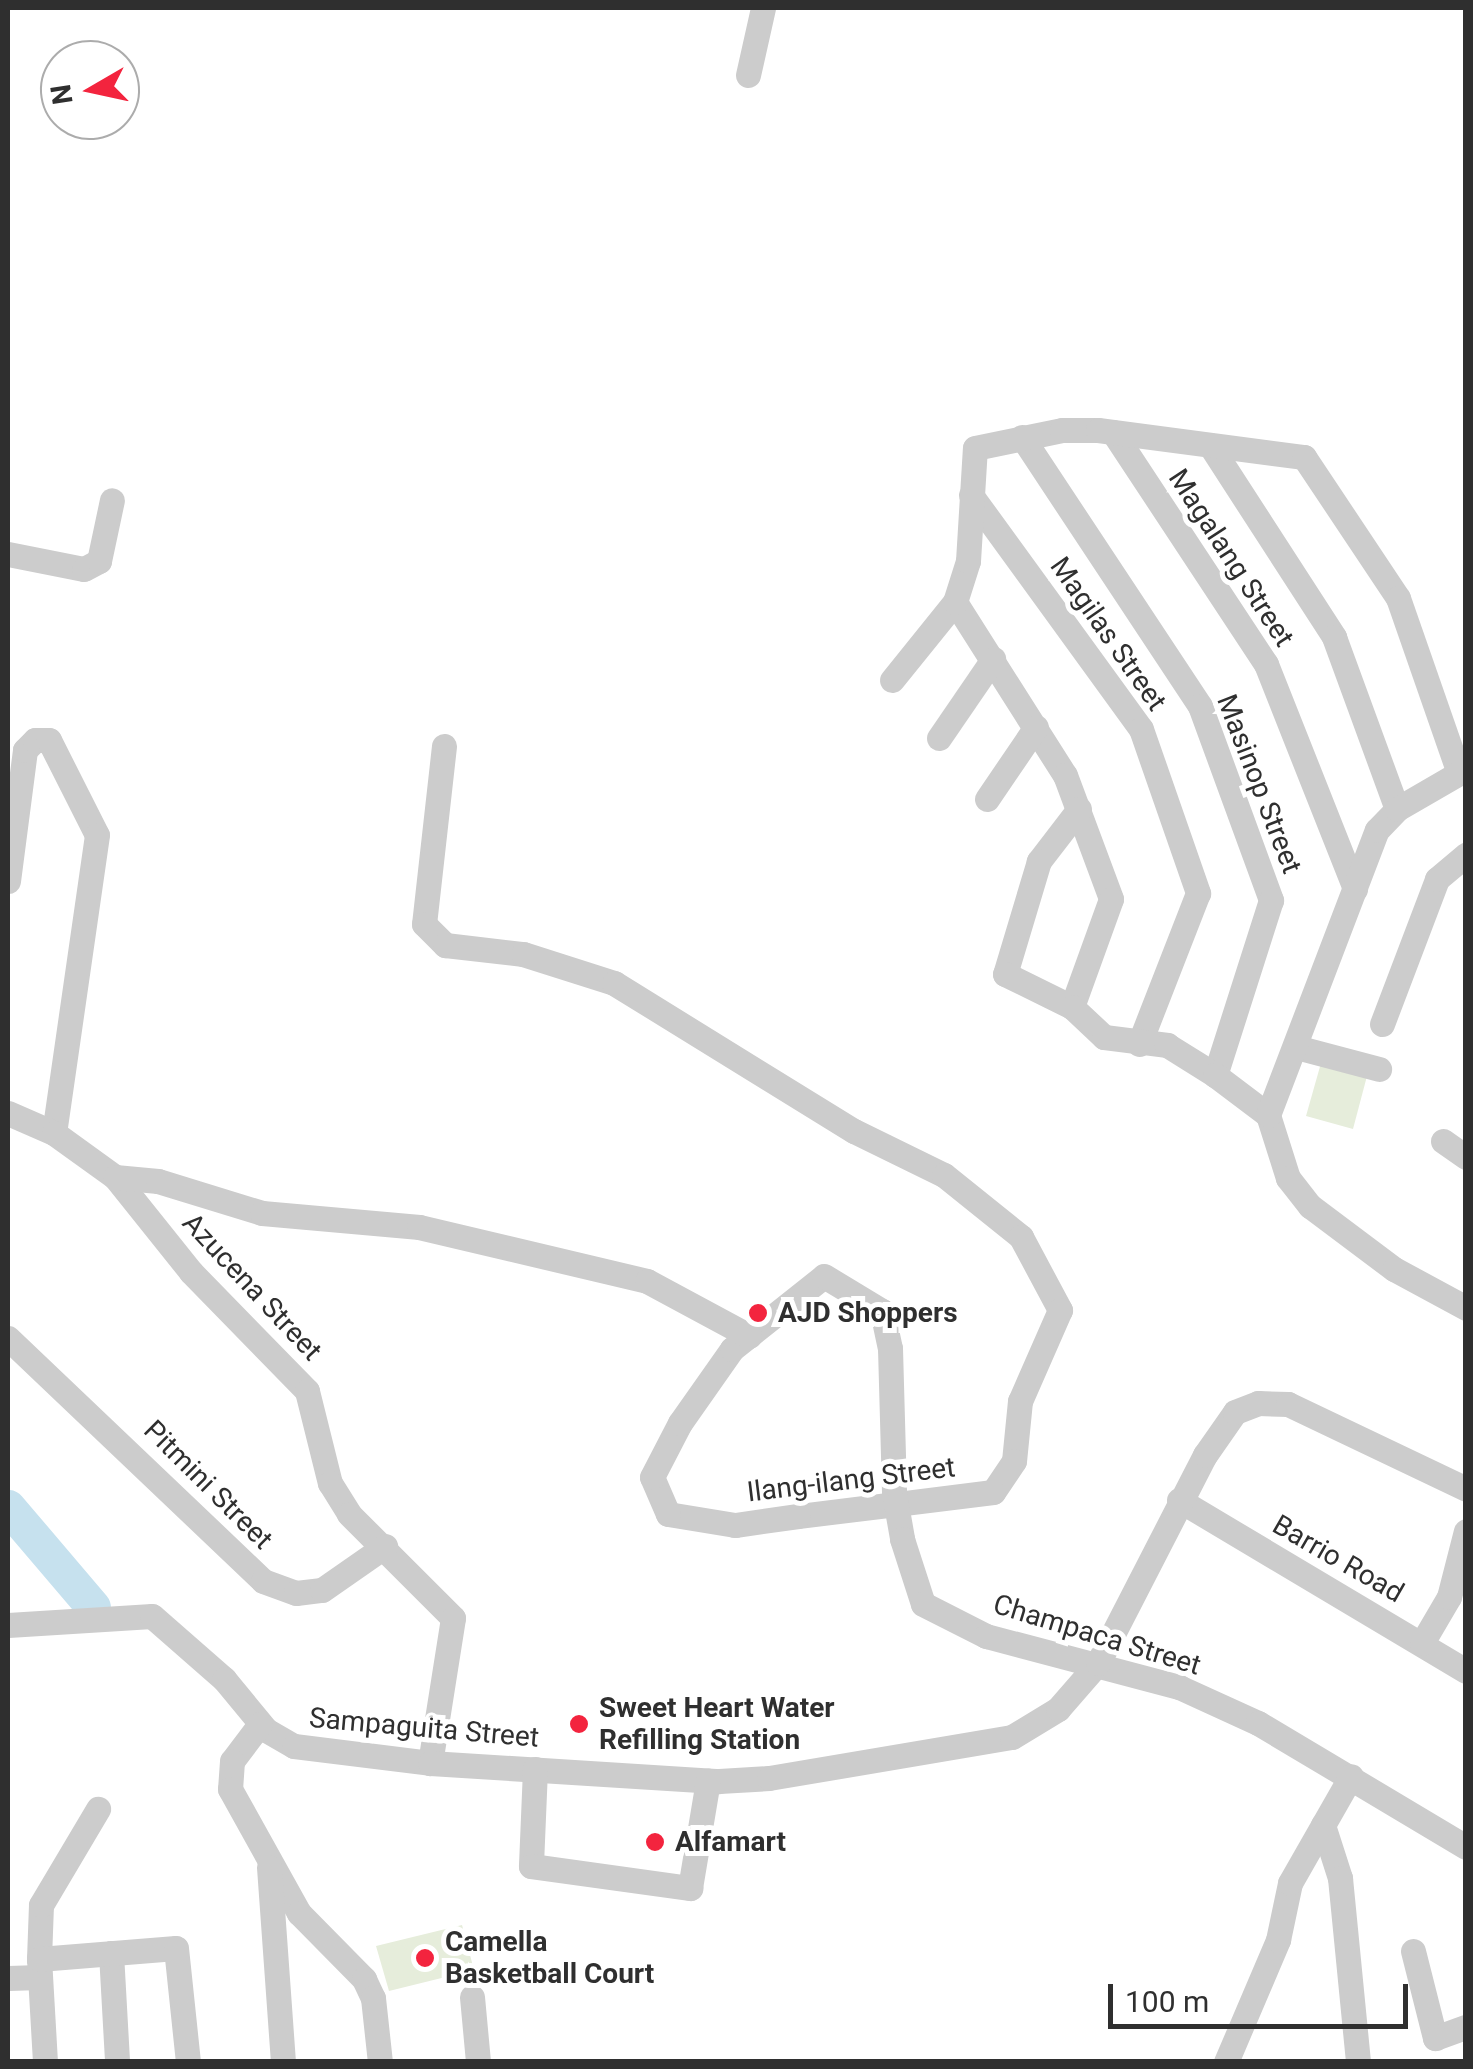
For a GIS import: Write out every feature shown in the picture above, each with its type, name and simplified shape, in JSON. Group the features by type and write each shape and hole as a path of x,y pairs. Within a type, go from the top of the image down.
{"street":[{"path":"748,75 763,8"},
{"path":"892,680 955,602 968,561 975,448 1062,430 1113,432 1304,457 1398,598 1462,771 1397,809 1377,830 1268,1114"},
{"name":"Magalang Street","path":"1113,432 1266,664 1355,889"},
{"name":"Masinop Street","path":"1022,437 1200,706 1271,900 1215,1075"},
{"path":"1210,445 1334,637 1397,809"},
{"name":"Magilas Street","path":"971,494 1141,729 1198,892 1139,1044"},
{"path":"8,554 84,569 99,561 112,500"},
{"path":"955,602 1036,727 1079,809 1111,899 1072,1007"},
{"path":"940,738 994,659"},
{"path":"987,799 1036,727"},
{"path":"8,880 25,750 35,740 49,740 97,835 54,1133"},
{"name":"Ilang-ilang Street","path":"444,746 424,924 445,945 524,954 614,983 854,1131 944,1175 1021,1237 1060,1310 1020,1401 1014,1461 994,1492 735,1525 668,1514 652,1477 680,1423 732,1349 824,1276"},
{"path":"1079,809 1039,861 1005,974 1072,1007 1104,1037 1139,1044 1167,1044 1215,1075 1268,1114 1288,1178 1344,1233 1466,1308"},
{"path":"1382,1024 1437,879 1466,855"},
{"path":"1296,1047 1380,1069"},
{"name":"Azucena Street","path":"8,1114 54,1133 115,1177 190,1272 307,1391 330,1484 349,1514 386,1546 453,1618 430,1763"},
{"path":"1442,1140 1466,1157"},
{"path":"115,1177 158,1180 262,1214 419,1227 647,1281 750,1336"},
{"name":"Champaca Street","path":"824,1276 882,1311 890,1348 896,1504 923,1604 986,1636 1179,1687 1351,1776 1466,1847"},
{"name":"Pitmini Street","path":"8,1338 263,1581 296,1593 322,1590 386,1546"},
{"name":"Sampaguita Street","path":"8,1624 152,1616 224,1678 260,1724 294,1746 430,1763 708,1780 816,1772 1012,1737 1058,1708 1098,1663 1179,1500 1235,1412 1258,1403 1288,1404 1466,1489"},
{"name":"Barrio Road","path":"1179,1500 1466,1671"},
{"path":"1422,1643 1449,1597 1466,1530"},
{"path":"260,1724 232,1761 230,1776 240,1814 299,1913 364,1979 373,1998 380,2062"},
{"path":"535,1769 531,1866 690,1888 708,1780"},
{"path":"1226,2062 1278,1940 1290,1883 1351,1776"},
{"path":"46,2062 40,1968 41,1905 98,1809"},
{"path":"1323,1825 1340,1878 1358,2062"},
{"path":"269,1862 283,2062"},
{"path":"8,1978 112,1953 176,1948 188,2062"},
{"path":"1414,1950 1436,2038 1466,2027"},
{"path":"112,1953 118,2062"},
{"path":"472,1997 482,2060"}],"green space":[{"path":"1321,1063 1367,1076 1353,1129 1306,1116"},
{"name":"Camella Basketball Court","path":"462,1925 474,1970 389,1991 376,1946"}],"waterway":[{"path":"8,1507 93,1607"}],"place":[{"name":"AJD Shoppers","path":"758,1313"},
{"name":"Sweet Heart Water Refilling Station","path":"579,1724"},
{"name":"Alfamart","path":"655,1842"},
{"name":"Camella Basketball Court","path":"425,1958"}]}
